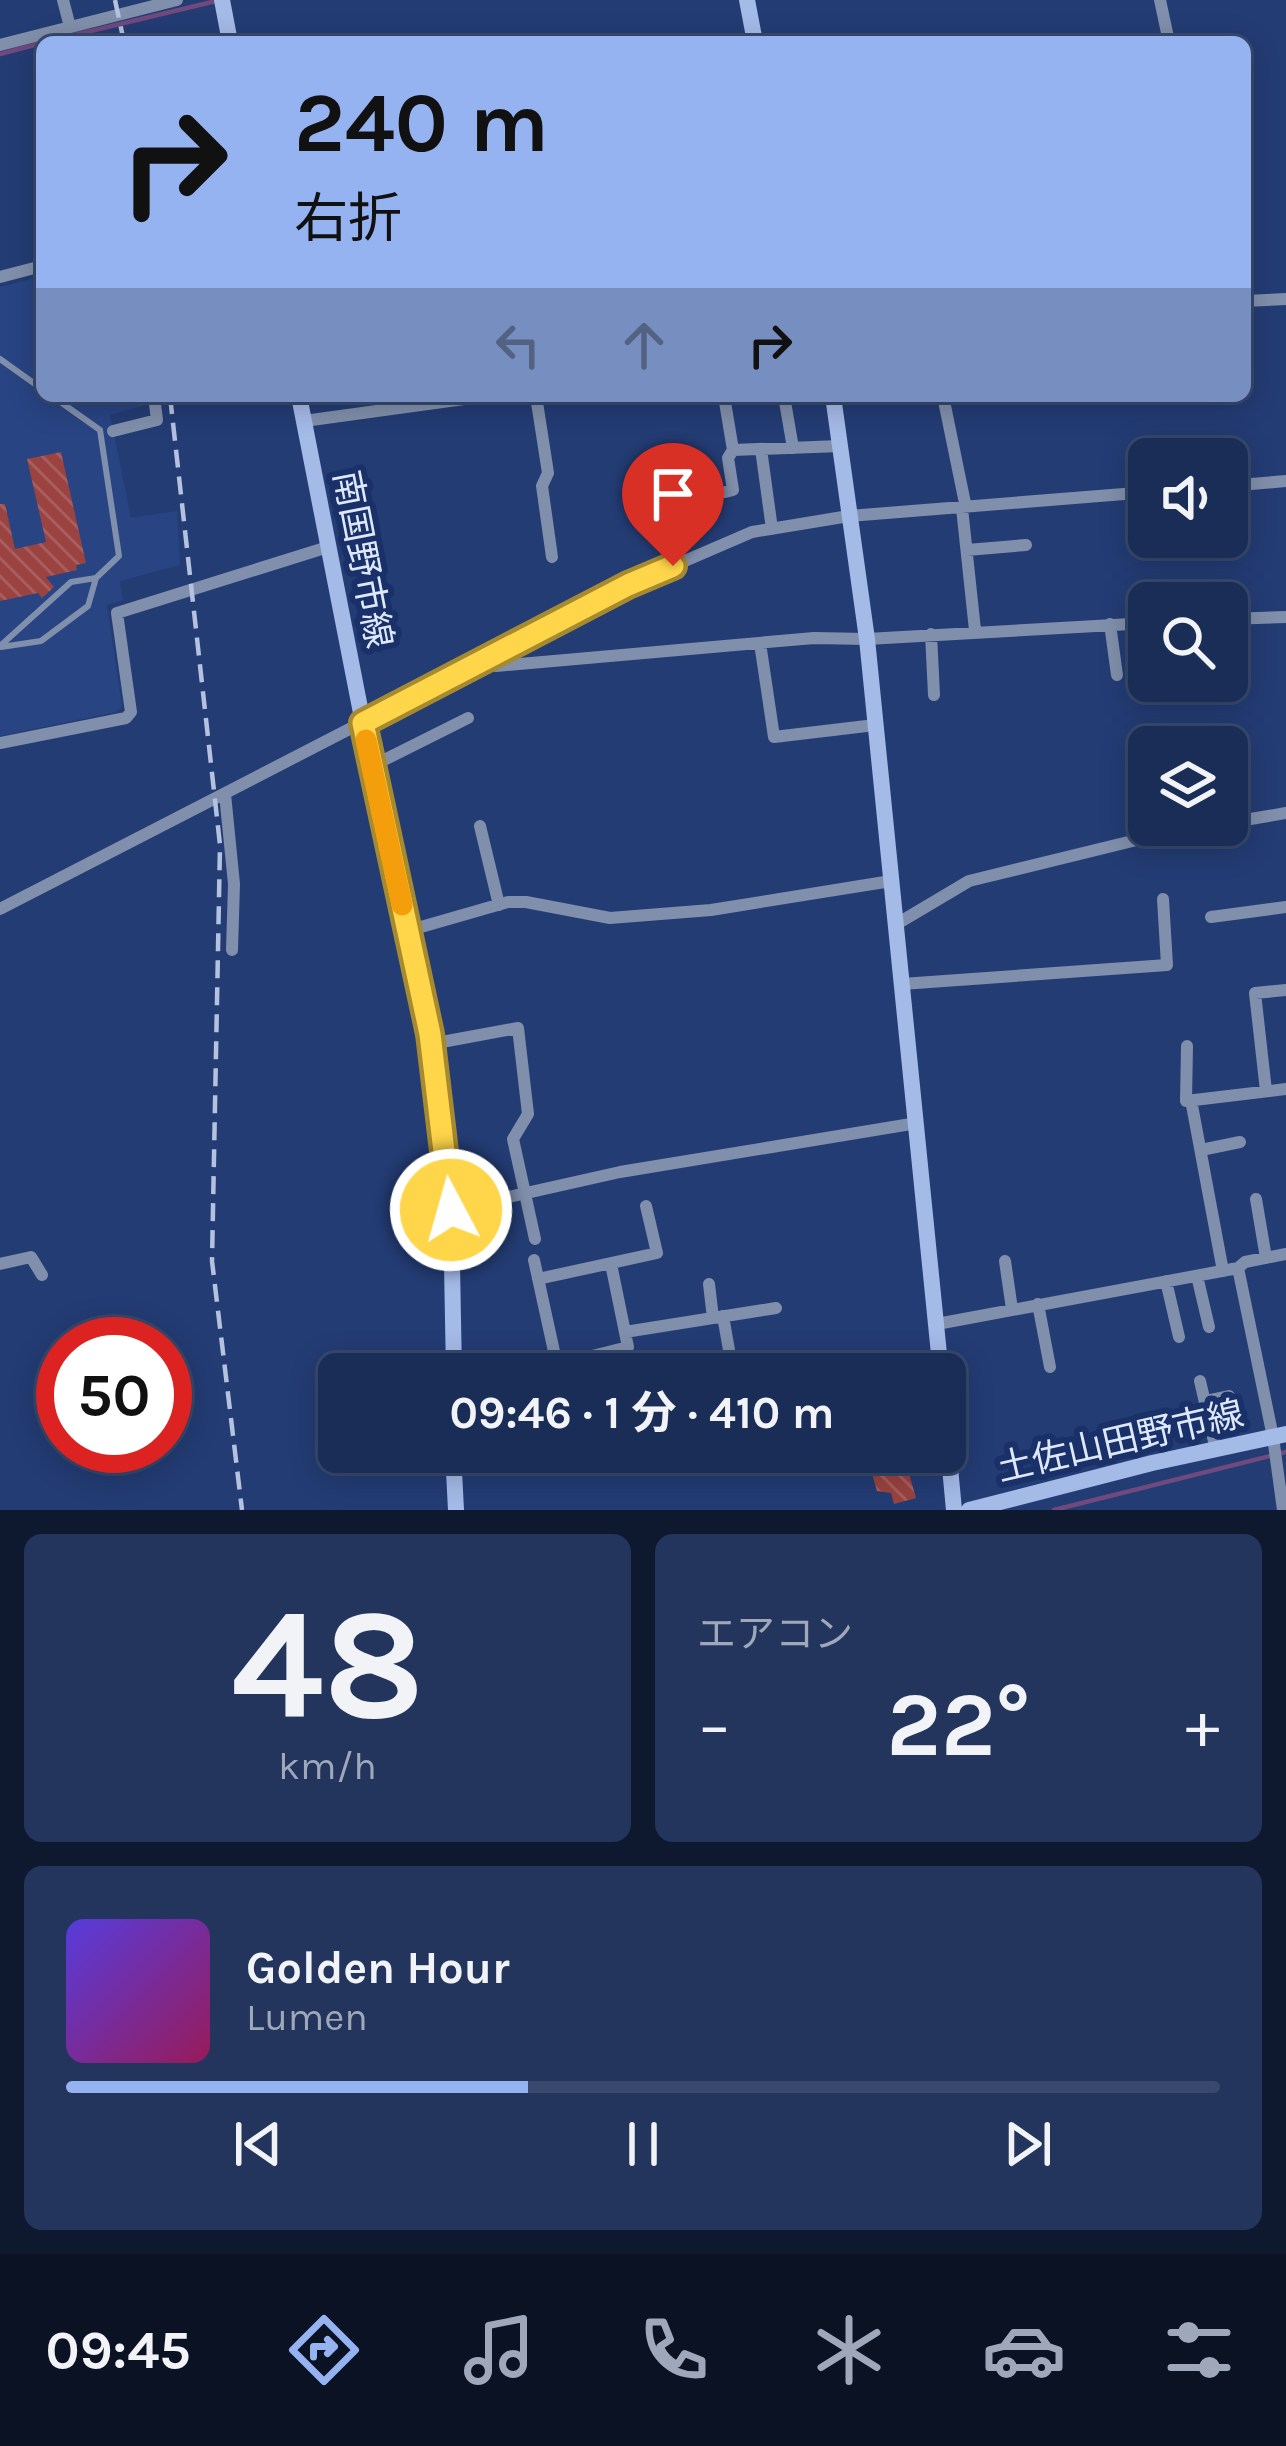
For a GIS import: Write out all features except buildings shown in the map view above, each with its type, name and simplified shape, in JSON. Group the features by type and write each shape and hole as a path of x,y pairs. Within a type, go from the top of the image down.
{"main road":[{"path":"222,0 229,36"},
{"path":"747,0 754,36"},
{"name":"南国野市線","path":"300,402 431,1044 451,1210 454,1353"},
{"path":"834,402 867,639 939,1353"},
{"name":"土佐山田野市線","path":"969,1510 1280,1436"},
{"path":"454,1473 456,1510"},
{"path":"951,1473 954,1510"}],"street":[{"path":"63,0 70,27"},
{"path":"0,45 177,0"},
{"path":"1160,0 1168,36"},
{"path":"0,277 36,268"},
{"path":"1251,301 1286,299"},
{"path":"107,432 157,420 155,402"},
{"path":"537,402 548,473 542,486 552,557"},
{"path":"725,402 733,450 728,458 733,490 725,491"},
{"path":"785,402 793,448"},
{"path":"944,402 964,508 975,630"},
{"path":"304,421 391,403"},
{"path":"733,450 840,446"},
{"path":"761,449 772,529"},
{"path":"1248,484 1286,481"},
{"path":"646,485 673,566"},
{"path":"0,909 484,660 752,532 849,516 1128,495"},
{"path":"967,550 1026,545"},
{"path":"0,743 126,718 130,712 117,613 328,547"},
{"path":"1248,618 1286,617"},
{"path":"484,660 496,666 760,643 1128,623"},
{"path":"1110,624 1117,675"},
{"path":"931,634 934,695"},
{"path":"760,643 774,737 875,725"},
{"path":"372,766 468,718"},
{"path":"225,794 234,884 232,950"},
{"path":"1248,819 1286,813"},
{"path":"480,826 499,905"},
{"path":"896,925 969,880 1128,842"},
{"path":"407,932 499,905 526,902 610,918 711,910 891,880"},
{"path":"902,984 1167,965 1163,899"},
{"path":"1211,917 1286,907"},
{"path":"1266,1091 1255,993 1286,990"},
{"path":"431,1044 518,1028 528,1114 513,1139 535,1239"},
{"path":"1187,1046 1186,1101 1286,1089"},
{"path":"1191,1100 1230,1269 1280,1436 1283,1510"},
{"path":"451,1210 677,1161 917,1123"},
{"path":"1201,1150 1240,1142"},
{"path":"1256,1199 1266,1258"},
{"path":"538,1280 657,1253 646,1206"},
{"path":"937,1324 1197,1276 1286,1254"},
{"path":"0,1264 32,1257 42,1275"},
{"path":"534,1260 554,1353"},
{"path":"1005,1261 1012,1309"},
{"path":"604,1353 628,1347 611,1264"},
{"path":"1197,1276 1209,1327"},
{"path":"1166,1281 1179,1337"},
{"path":"709,1283 729,1350"},
{"path":"1038,1304 1050,1366"},
{"path":"625,1332 776,1308"},
{"path":"1200,1381 1216,1450"},
{"path":"1204,1401 1229,1396"}],"lane":[{"path":"0,359 36,385"},
{"path":"0,647 41,641 88,606 96,578 119,556 107,432 61,402"},
{"path":"0,647 71,583 96,578"}],"shaded area":[{"path":"36,278 36,402 143,402 143,406 110,415 131,518 177,511 180,565 120,581 123,600 107,605 122,706 116,712 0,736 0,287"}],"waterway":[{"path":"70,36 216,1"},
{"path":"0,54 36,45"},
{"path":"1054,1510 1286,1452"}],"railway":[{"path":"115,0 123,36"},
{"path":"171,402 220,845 212,1261 242,1510"}],"slow traffic":[{"path":"366,740 402,905"}],"route":[{"path":"451,1210 430,1034 363,723 673,566"}]}
